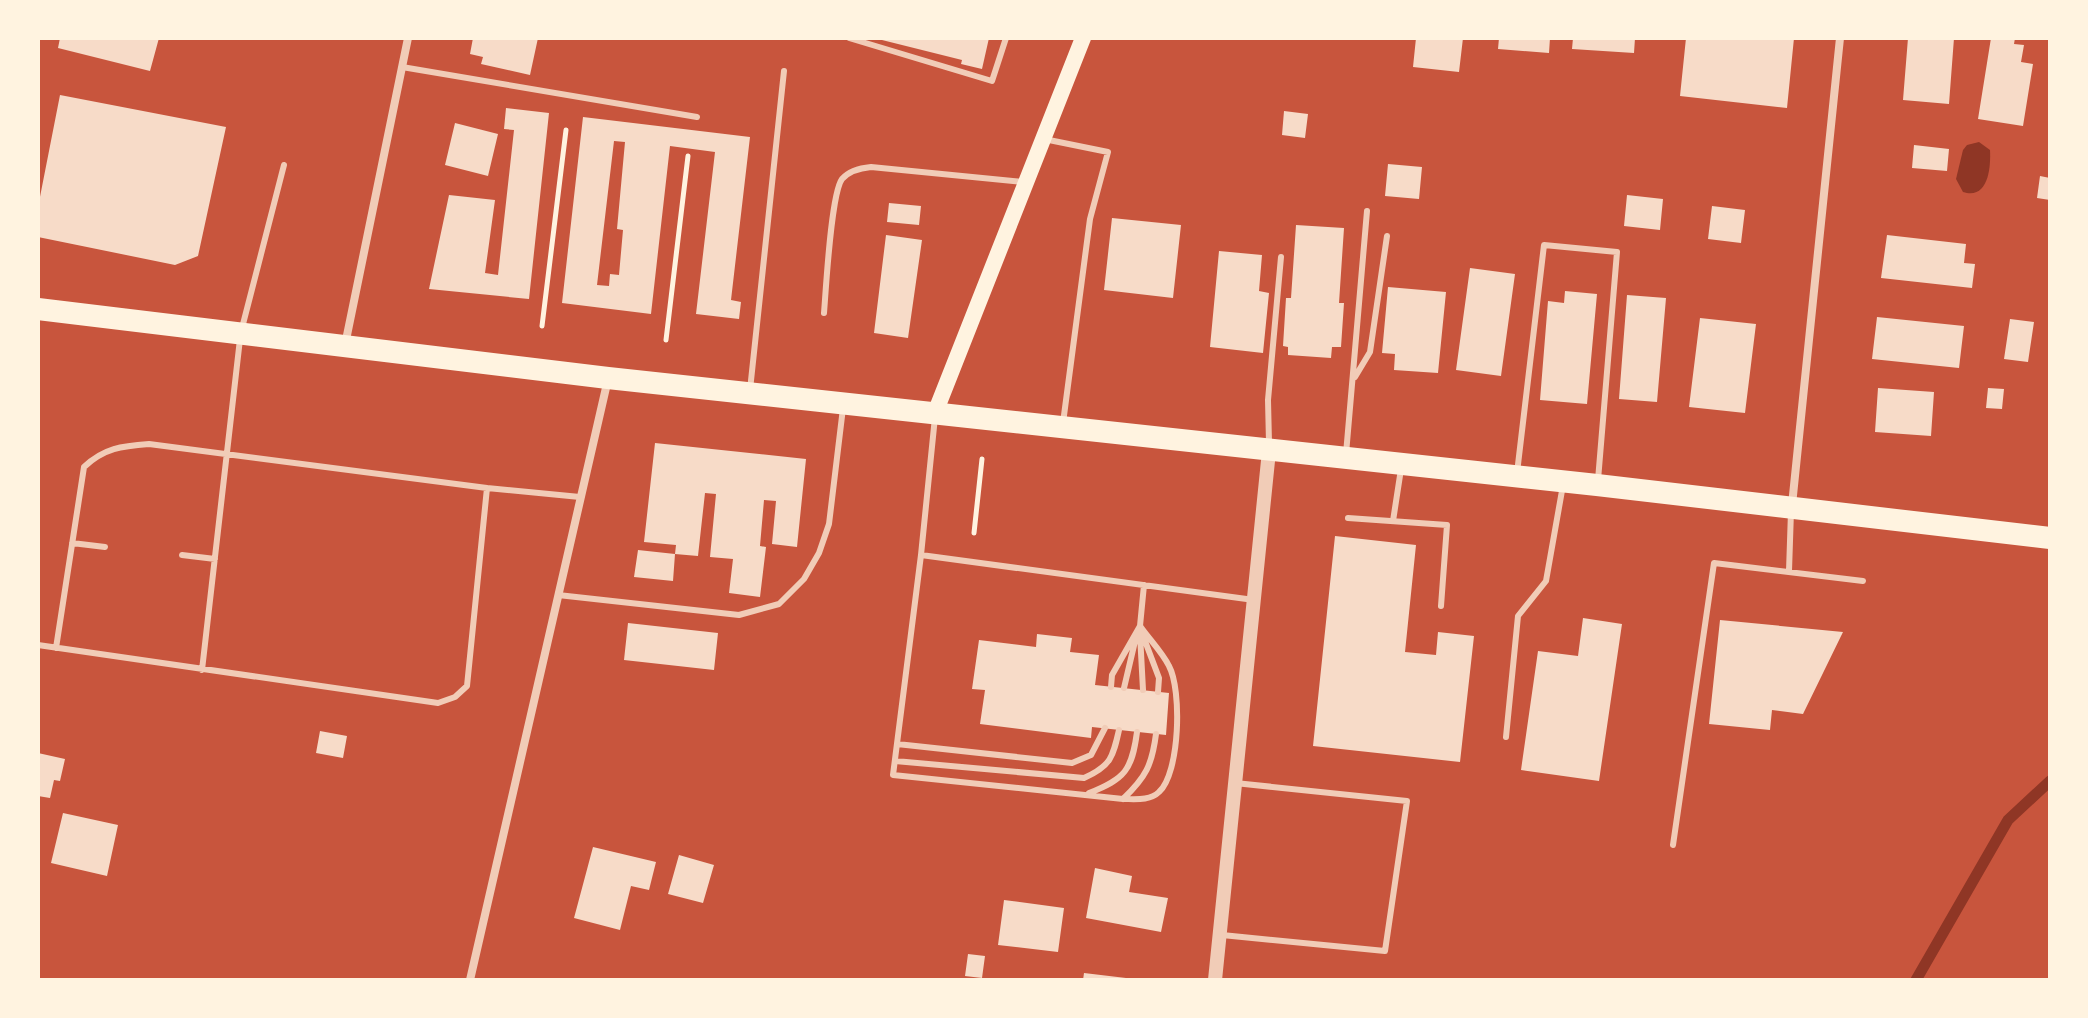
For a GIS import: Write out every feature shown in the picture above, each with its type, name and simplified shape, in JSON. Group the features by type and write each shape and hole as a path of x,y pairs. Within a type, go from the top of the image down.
{"highway":[{"path":"38,309 608,378 1597,485 2050,538"}],"main road":[{"path":"935,413 1083,38"}],"street":[{"path":"345,346 408,38"},
{"path":"1791,509 1840,38"},
{"path":"470,980 608,378"},
{"path":"1215,980 1269,451"}],"lane":[{"path":"849,38 992,81 1006,38"},
{"path":"402,67 697,117"},
{"path":"750,394 784,71"},
{"path":"1044,139 1108,152 1090,219 1063,428"},
{"path":"202,670 241,333 284,165"},
{"path":"824,313 835,202 843,178 851,172 871,167 1027,183"},
{"path":"1346,458 1367,211"},
{"path":"1353,380 1370,352 1387,236"},
{"path":"1517,477 1544,245 1617,252 1597,485"},
{"path":"1269,451 1268,400 1281,257"},
{"path":"558,595 739,615 779,604 804,579 825,536 843,404"},
{"path":"935,413 921,555 893,775 1123,799 1152,797 1160,792 1167,781 1174,757 1176,708 1170,667 1140,626"},
{"path":"56,648 84,467 97,455 114,447 149,444 487,488 580,497"},
{"path":"1393,521 1402,464"},
{"path":"1506,737 1518,616 1546,581 1564,482"},
{"path":"38,645 438,703 455,697 467,686 487,488"},
{"path":"1789,571 1791,509"},
{"path":"1348,518 1447,525 1441,606"},
{"path":"72,543 105,547"},
{"path":"182,555 215,559"},
{"path":"921,555 1254,600"},
{"path":"1673,845 1714,563 1863,581"},
{"path":"1143,690 1140,626 1144,585"},
{"path":"1111,687 1112,675 1140,626"},
{"path":"1124,688 1140,626"},
{"path":"1140,626 1159,678 1158,692"},
{"path":"897,744 1072,763 1091,755 1105,728"},
{"path":"895,761 1084,778 1102,770 1113,756 1119,730"},
{"path":"1085,794 1114,783 1133,759 1137,732"},
{"path":"1123,799 1153,761 1156,734"},
{"path":"1220,935 1385,951 1407,801 1235,783"}],"path":[{"path":"542,326 566,130"},
{"path":"666,340 688,156"},
{"path":"974,533 982,459"}],"shaded area":[{"path":"1979,142 1990,150 1986,181 1978,191 1963,192 1956,179 1963,150 1967,145"}],"building":[{"path":"60,38 159,38 150,71 58,48"},
{"path":"473,38 538,38 530,75 481,64 483,57 470,54"},
{"path":"874,38 989,38 982,69 961,64 962,60"},
{"path":"1416,38 1463,38 1459,72 1413,67"},
{"path":"1499,38 1550,38 1549,53 1498,49"},
{"path":"1573,38 1635,38 1634,53 1572,49"},
{"path":"1686,38 1794,38 1787,108 1680,96"},
{"path":"1908,38 1954,38 1949,104 1903,100"},
{"path":"1991,38 2015,38 2014,44 2024,45 2021,62 2033,64 2023,126 1978,119"},
{"path":"60,95 226,127 198,256 175,265 38,237 38,207"},
{"path":"506,108 549,113 529,299 429,289 449,195 495,200 485,273 498,275 514,130 504,129"},
{"path":"1284,111 1308,114 1305,138 1282,135"},
{"path":"583,117 750,137 731,300 741,302 739,319 696,314 715,152 670,146 651,314 562,303","holes":["614,141 625,142 617,229 623,230 619,275 610,274 609,286 597,285"]},
{"path":"455,123 498,134 488,176 445,165"},
{"path":"1914,145 1949,149 1947,171 1912,168"},
{"path":"1388,164 1422,167 1419,199 1385,196"},
{"path":"2040,176 2050,178 2050,200 2037,198"},
{"path":"1627,195 1663,199 1660,230 1624,226"},
{"path":"889,203 921,206 919,225 887,222"},
{"path":"1712,206 1745,210 1741,243 1708,239"},
{"path":"1112,218 1181,225 1173,298 1104,290"},
{"path":"1296,225 1344,228 1339,303 1344,303 1341,347 1332,347 1331,358 1288,355 1288,347 1283,346 1286,298 1291,298"},
{"path":"886,235 922,240 908,338 874,333"},
{"path":"1887,235 1966,244 1964,263 1975,264 1972,288 1881,278"},
{"path":"1219,251 1262,255 1259,291 1269,293 1263,353 1210,347"},
{"path":"1470,268 1515,274 1501,376 1456,370"},
{"path":"1388,287 1446,292 1438,373 1394,370 1395,354 1382,353"},
{"path":"1565,291 1597,294 1587,404 1540,400 1548,301 1564,303"},
{"path":"1627,295 1666,298 1657,402 1619,399"},
{"path":"1877,317 1964,326 1959,368 1872,359"},
{"path":"1700,318 1756,324 1745,413 1689,407"},
{"path":"2010,319 2034,322 2028,362 2004,359"},
{"path":"1878,388 1934,392 1931,436 1875,432"},
{"path":"1988,388 2004,389 2002,409 1986,408"},
{"path":"655,443 806,459 797,547 772,544 776,501 764,500 760,546 766,547 760,597 729,593 733,559 710,557 716,494 705,493 698,556 675,554 676,545 644,542"},
{"path":"1335,536 1416,545 1405,652 1436,655 1438,632 1474,636 1460,762 1313,746"},
{"path":"638,550 675,554 673,581 634,577"},
{"path":"1583,618 1622,624 1599,781 1521,770 1538,651 1578,656"},
{"path":"1720,620 1843,632 1803,714 1772,710 1770,730 1709,724"},
{"path":"628,623 718,633 714,670 624,660"},
{"path":"1037,634 1072,638 1070,652 1099,655 1095,685 1169,693 1166,735 1092,727 1091,738 980,724 985,690 972,689 979,640 1036,647"},
{"path":"320,731 347,736 343,758 316,753"},
{"path":"38,753 65,759 60,781 54,780 50,798 38,796"},
{"path":"63,813 118,825 107,876 51,863"},
{"path":"593,847 656,862 649,890 631,886 620,930 574,918"},
{"path":"679,855 714,865 703,903 668,894"},
{"path":"1095,868 1132,876 1129,892 1168,898 1161,932 1086,918"},
{"path":"1004,900 1064,908 1058,952 998,945"},
{"path":"968,954 985,956 982,978 965,976"},
{"path":"1084,973 1126,978 1126,980 1083,980"}],"waterway":[{"path":"1916,980 2008,820 2050,781"}]}
